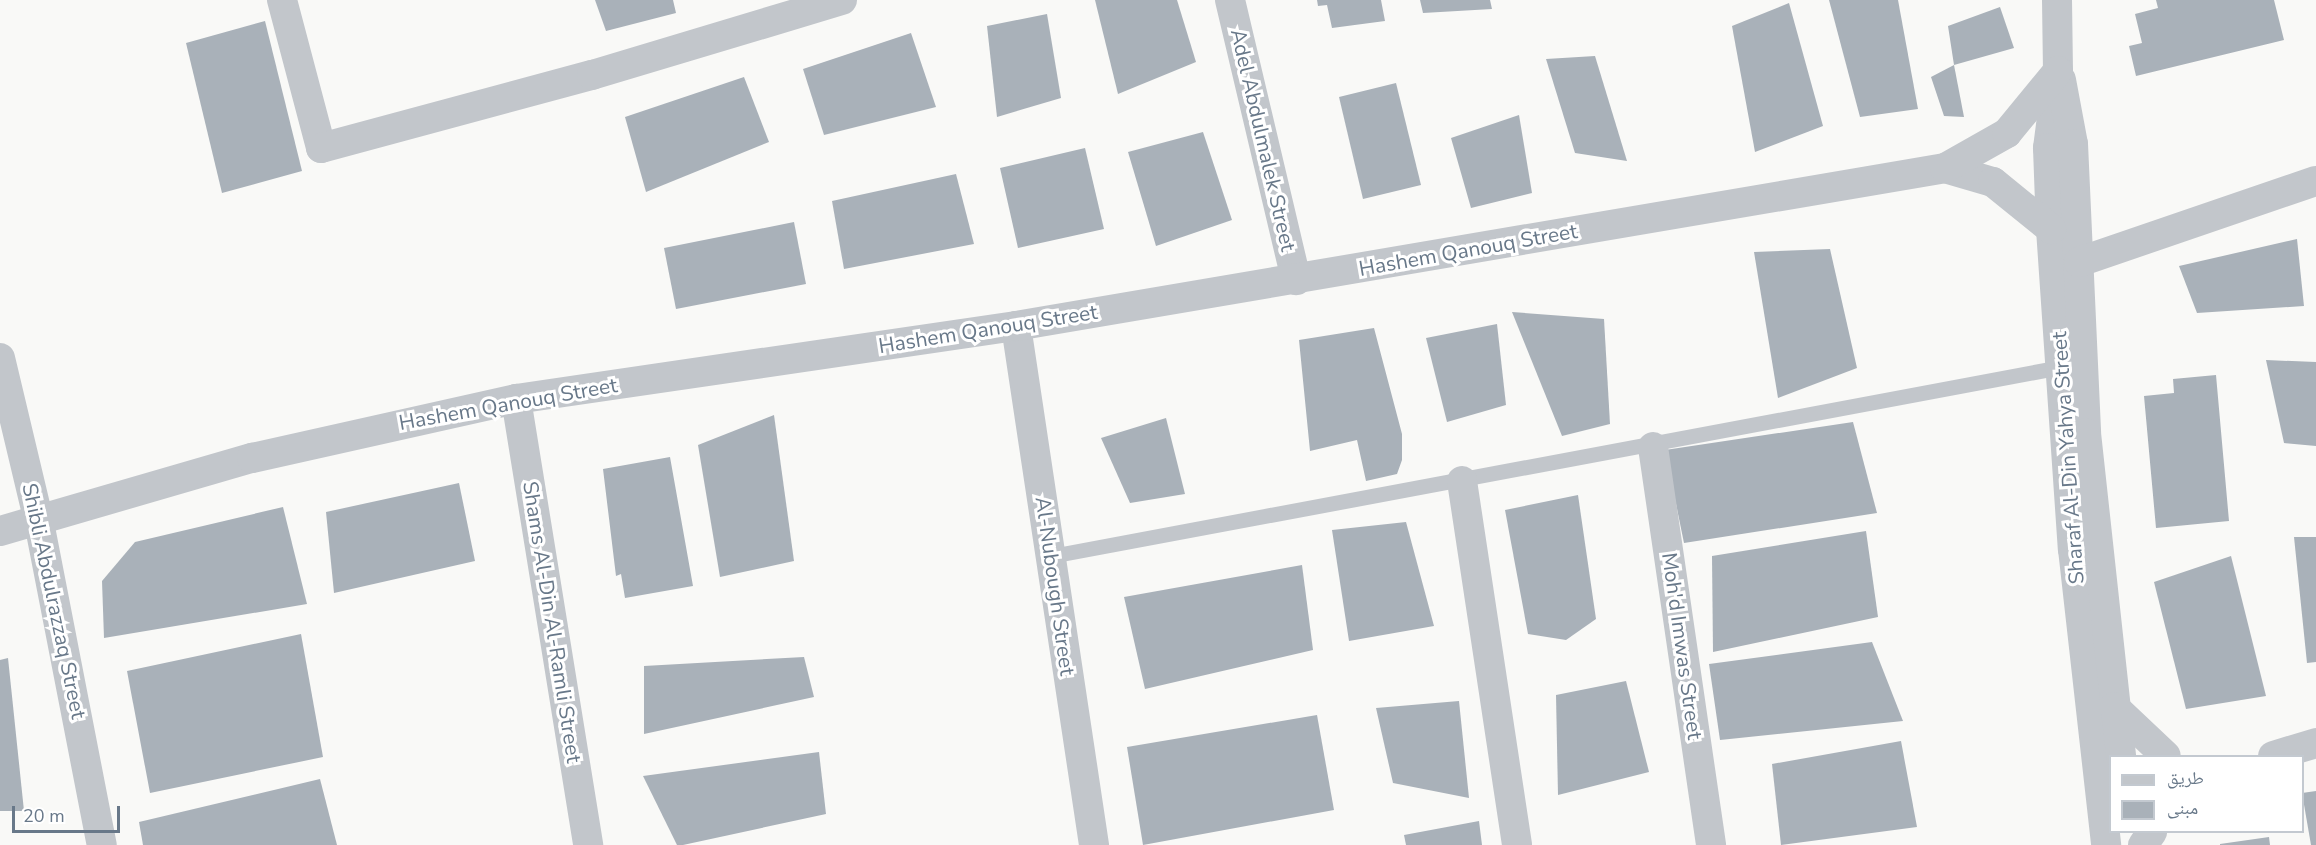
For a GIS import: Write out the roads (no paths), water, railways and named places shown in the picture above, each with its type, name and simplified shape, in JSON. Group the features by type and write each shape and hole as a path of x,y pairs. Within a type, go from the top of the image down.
{"street":[{"path":"282,0 321,148 592,75 842,0"},
{"name":"Adel Abdulmalek Street","path":"1230,0 1296,280"},
{"name":"Sharaf Al-Din Yahya Street","path":"2057,0 2058,71 2048,148 2051,229 2071,365 2121,755"},
{"name":"Hashem Qanouq Street","path":"0,531 38,517 252,458 516,399 1016,326 1945,168 2007,133 2058,71"},
{"name":"Sharaf Al-Din Yahya Street","path":"2058,71 2071,119 2079,262 2071,365 2104,779 2106,845"},
{"path":"2007,133 2048,148 2074,169"},
{"name":"Hashem Qanouq Street","path":"1945,168 2000,186 2051,229"},
{"path":"2079,262 2316,182"},
{"name":"Al-Nubough Street","path":"1016,326 1094,845"},
{"name":"Shibli Abdulrazzaq Street","path":"0,358 38,517 102,845"},
{"name":"Shams Al-Din Al-Ramli Street","path":"516,399 588,845"},
{"name":"Moh'd Imwas Street","path":"1653,447 1711,845"},
{"path":"1462,481 1517,845"},
{"path":"2114,707 2165,755"},
{"path":"2276,755 2316,743"}],"lane":[{"path":"1051,556 1653,447 2071,365"}]}
